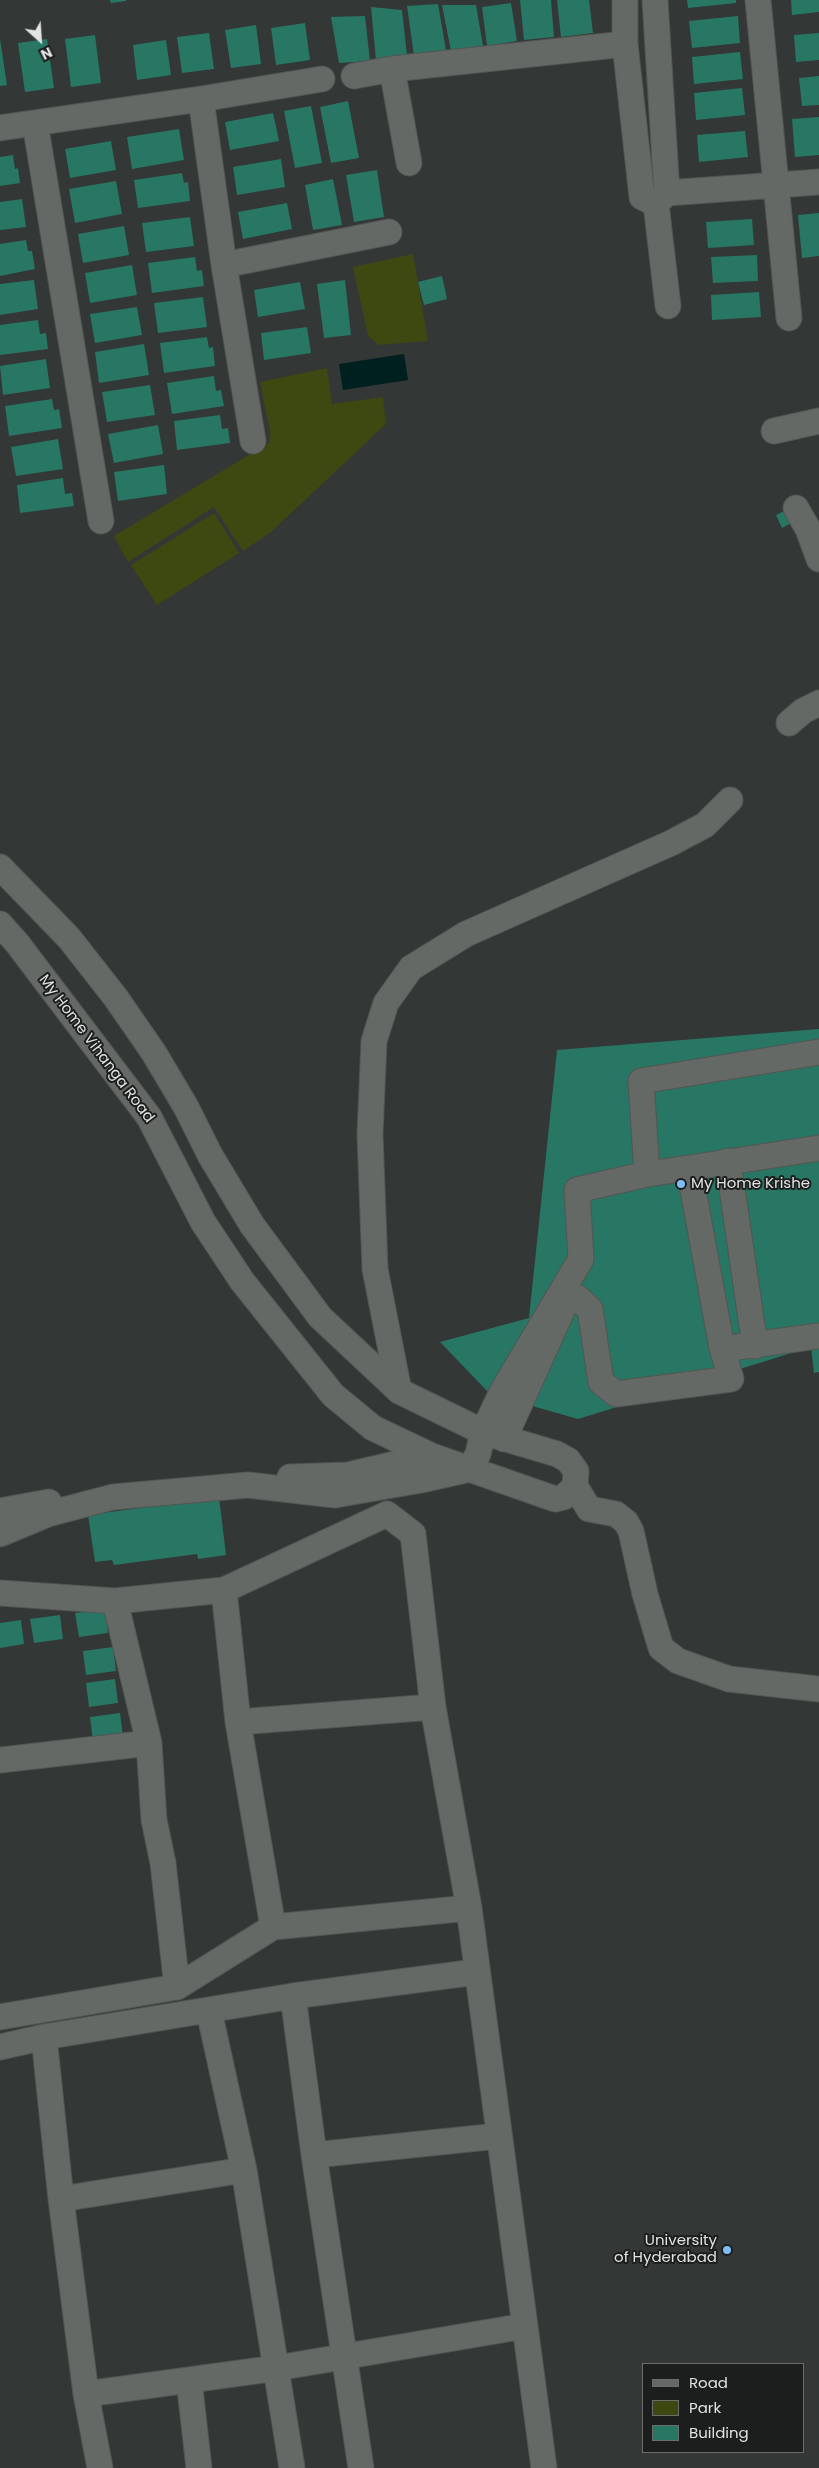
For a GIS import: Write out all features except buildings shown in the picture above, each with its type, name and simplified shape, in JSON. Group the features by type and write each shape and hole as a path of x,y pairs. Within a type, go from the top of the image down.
{"street":[{"path":"625,0 626,44 642,197 662,199 776,184 819,182"},
{"path":"655,0 668,306"},
{"path":"758,0 789,318"},
{"path":"354,76 392,69 626,44"},
{"path":"392,69 409,163"},
{"path":"0,128 201,99 322,79"},
{"path":"201,99 224,265 253,442"},
{"path":"35,123 101,521"},
{"path":"224,265 389,232"},
{"path":"774,431 819,421"},
{"path":"796,508 808,529 819,559"},
{"path":"789,723 802,711 819,703"},
{"path":"399,1391 375,1269 370,1134 374,1041 386,1003 411,968 466,934 671,843 705,825 730,800"},
{"path":"0,867 69,938 116,998 154,1053 186,1107 210,1155 252,1225 320,1317 399,1391 494,1436 556,1454 568,1460 576,1471 575,1486 589,1509 616,1514 626,1522 631,1531 645,1594 661,1648 678,1661 729,1680 819,1689"},
{"name":"My Home Vihanga Road","path":"0,924 17,943 149,1117 203,1222 242,1282 333,1395 373,1428 424,1453 555,1499 564,1497 575,1486"},
{"path":"647,1174 641,1082 819,1052"},
{"path":"689,1168 722,1348 732,1379 616,1394 601,1382 582,1259 577,1190 647,1174 819,1148"},
{"path":"728,1161 755,1346"},
{"path":"494,1436 502,1392 582,1259"},
{"path":"0,1534 48,1514 113,1498 248,1485 335,1495 470,1469 478,1454 494,1436 565,1304 578,1298 590,1309"},
{"path":"722,1348 755,1346 819,1336"},
{"path":"0,1511 159,1481 346,1475 398,1464 424,1453"},
{"path":"0,1593 115,1601 224,1590 387,1514 413,1534 433,1707 469,1908 476,1972 544,2468"},
{"path":"224,1590 238,1722 273,1926"},
{"path":"115,1601 149,1743 154,1820 163,1863 177,1988"},
{"path":"238,1722 433,1707"},
{"path":"0,1760 149,1743"},
{"path":"0,2018 177,1988 273,1926 469,1908"},
{"path":"0,2047 44,2037 293,1996 476,1972"},
{"path":"293,1996 314,2155 361,2468"},
{"path":"209,2011 244,2170 292,2468"},
{"path":"44,2037 61,2199 86,2394 100,2468"},
{"path":"314,2155 498,2136"},
{"path":"61,2199 244,2170"},
{"path":"86,2394 277,2368 525,2326"},
{"path":"189,2380 199,2468"}],"green space":[{"path":"413,254 428,341 379,345 368,336 353,267"},
{"path":"327,368 332,404 383,397 386,424 271,532 243,551 214,507 128,562 114,536 269,443 270,432 260,382"},
{"path":"214,513 239,553 157,605 131,565"}],"water":[{"path":"404,354 408,380 343,390 339,364"}],"place":[{"name":"My Home Krishe","path":"681,1184"},
{"name":"University of Hyderabad","path":"727,2250"}]}
